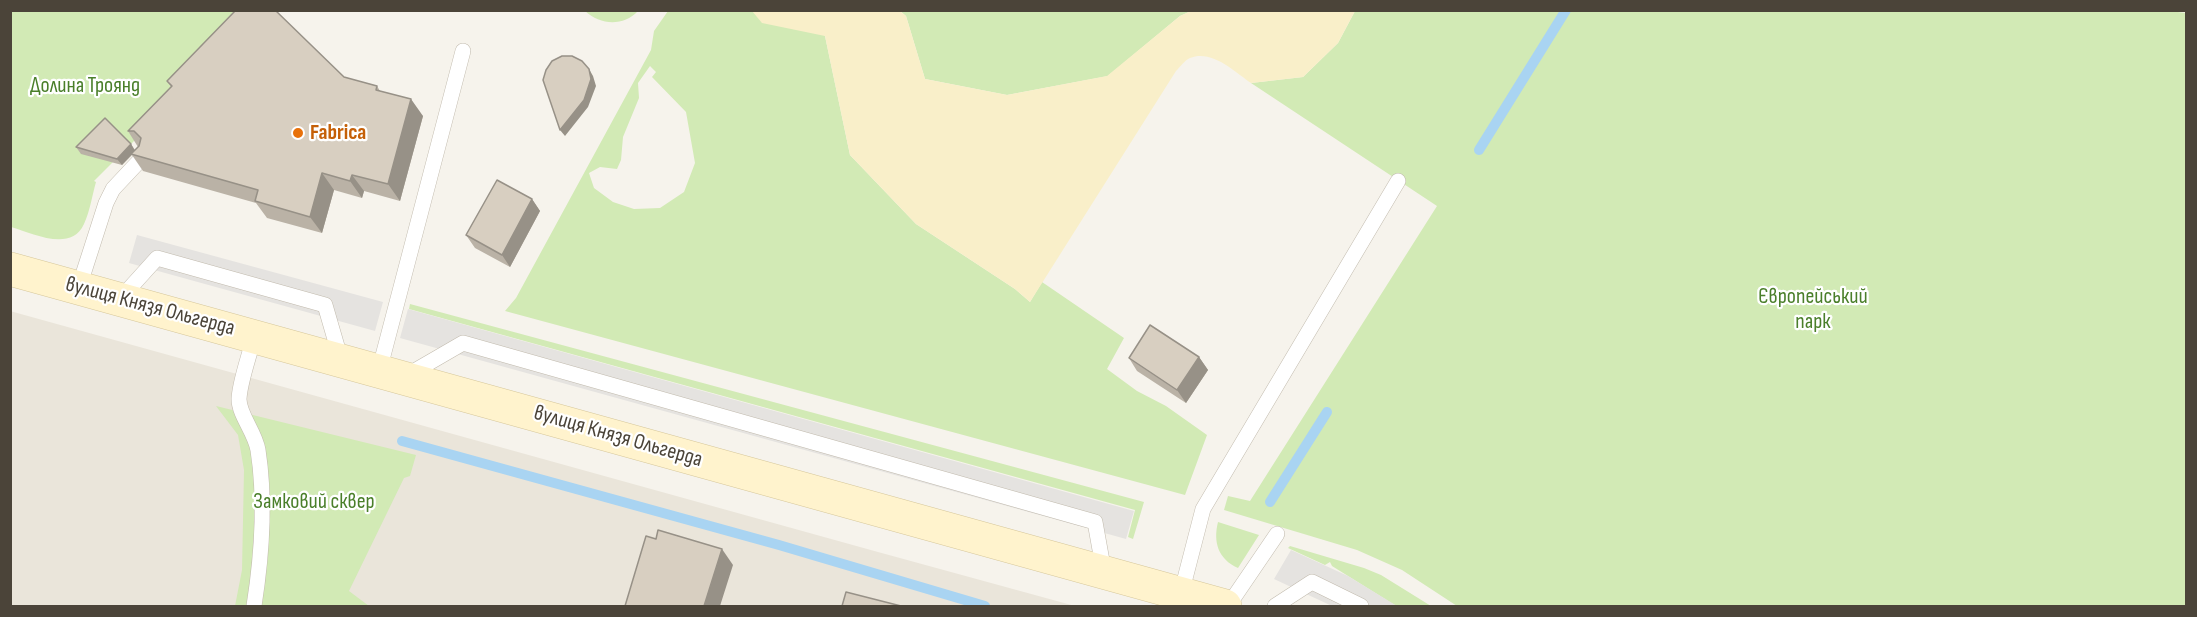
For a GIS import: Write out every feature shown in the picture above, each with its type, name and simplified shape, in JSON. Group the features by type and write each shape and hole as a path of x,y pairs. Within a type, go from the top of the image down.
{"main road":[{"name":"вулиця Князя Ольгерда","path":"10,269 1226,606"}],"lane":[{"path":"391,374 463,51"},
{"path":"79,287 106,203 113,189 143,157"},
{"path":"1181,594 1203,509 1398,181"},
{"path":"120,299 157,258 325,305 341,360"},
{"path":"254,336 239,400 244,417 255,438 260,470 261,550 254,606"},
{"path":"391,374 463,343 1095,522 1104,572"},
{"path":"1226,606 1277,534"},
{"path":"1275,606 1312,582 1360,606"}],"shaded area":[{"path":"137,235 383,302 375,331 129,263"},
{"path":"408,309 1134,511 1126,539 400,338"},
{"path":"10,311 878,552 1075,606 11,606"},
{"path":"1291,550 1348,576 1397,606 1332,606 1274,579"}],"green space":[{"name":"Долина Троянд","path":"255,10 205,70 94,181 96,182 88,214 78,233 70,238 50,239 11,227 10,11"},
{"name":"Європейський парк","path":"2161,10 2186,13 2186,606 1457,606 1402,570 1357,550 1224,510 1228,496 1250,501 1437,206 1251,83 1303,77 1338,43 1355,11"},
{"path":"585,11 638,11 626,20 612,22 598,19"},
{"path":"668,11 800,11 825,36 850,155 916,224 1015,289 1030,302 1042,282 1124,338 1107,369 1137,391 1166,406 1207,435 1185,495 505,311 516,298 651,50 654,31","holes":["650,66 656,72 652,77 686,112 695,163 684,192 660,208 634,209 613,202 594,188 589,173 600,167 617,169 621,160 623,137 639,98 638,83"]},
{"path":"900,11 1191,11 1180,16 1108,76 1007,95 925,79 906,16"},
{"path":"410,304 1144,502 1133,539 1128,537 1135,510 409,309"},
{"name":"Замковий сквер","path":"216,406 416,455 410,476 404,478 349,591 369,606 235,606 242,570 244,470 238,435"},
{"path":"1218,522 1259,535 1238,568 1226,560 1219,549 1216,536"},
{"path":"1290,546 1381,575 1431,606 1396,606 1332,566 1330,562 1325,565 1288,548"}],"sand":[{"path":"752,11 900,11 906,16 925,79 1007,95 1107,76 1180,16 1191,11 1355,11 1338,43 1303,77 1251,83 1215,59 1198,56 1184,62 1176,71 1030,302 1015,289 916,224 850,155 825,36 762,23"}],"building":[{"name":"Fabrica","path":"236,10 275,10 344,77 377,86 376,90 411,99 388,184 352,175 350,181 322,173 310,217 255,201 258,190 131,154 139,146 141,138 134,131 128,131 172,86 167,81"},
{"path":"562,56 572,56 582,61 589,69 591,79 584,100 560,130 543,80 552,61"},
{"path":"105,118 131,144 117,159 76,147"},
{"path":"497,180 532,199 502,255 466,235"},
{"path":"1150,325 1199,357 1177,390 1129,358"},
{"path":"658,530 722,549 704,606 625,606 646,536 656,539"},
{"path":"846,592 901,606 842,606"}],"waterway":[{"path":"1479,150 1566,10"},
{"path":"1270,502 1327,412"},
{"path":"402,441 779,545 985,606"}],"place":[{"name":"Fabrica","path":"298,133"}]}
